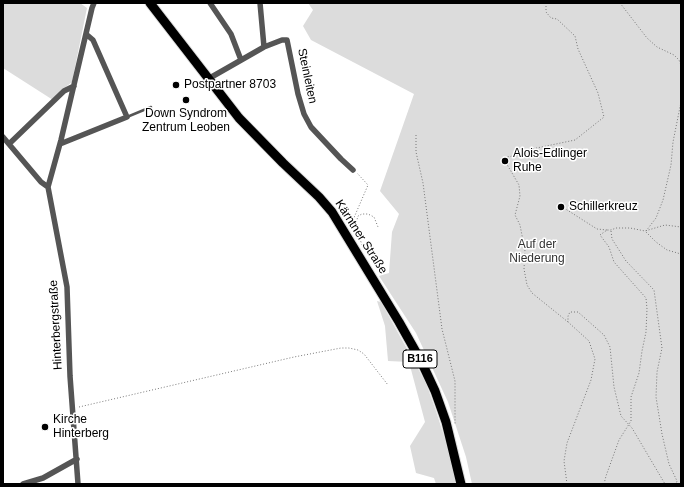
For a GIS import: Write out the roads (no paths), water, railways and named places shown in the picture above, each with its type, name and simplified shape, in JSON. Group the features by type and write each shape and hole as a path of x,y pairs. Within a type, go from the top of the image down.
{"main road":[{"name":"Kärntner Straße","path":"150,3 251,132 326,204 332,212 410,341 435,391 446,422 461,484"}],"street":[{"name":"Hinterbergstraße","path":"78,484 72,408 66,287 48,187 60,144 94,3"},
{"path":"210,3 231,34 241,60"},
{"path":"260,3 264,47"},
{"path":"60,144 127,116 93,40 86,34"},
{"name":"Steinleiten","path":"208,79 264,47 282,40 287,40 298,94 304,114 311,126 353,170"},
{"path":"9,144 64,91 74,86"},
{"path":"3,137 41,182 48,187"},
{"path":"23,484 43,478 77,459"}],"lane":[{"path":"127,116 151,107"}],"place":[{"name":"Postpartner 8703","path":"176,85"},
{"name":"Down Syndrom Zentrum Leoben","path":"186,100"},
{"name":"Alois-Edlinger Ruhe","path":"505,161"},
{"name":"Schillerkreuz","path":"561,207"},
{"name":"Kirche Hinterberg","path":"45,427"}],"park label":[{"name":"Auf der Niederung","path":"537,252"}]}
